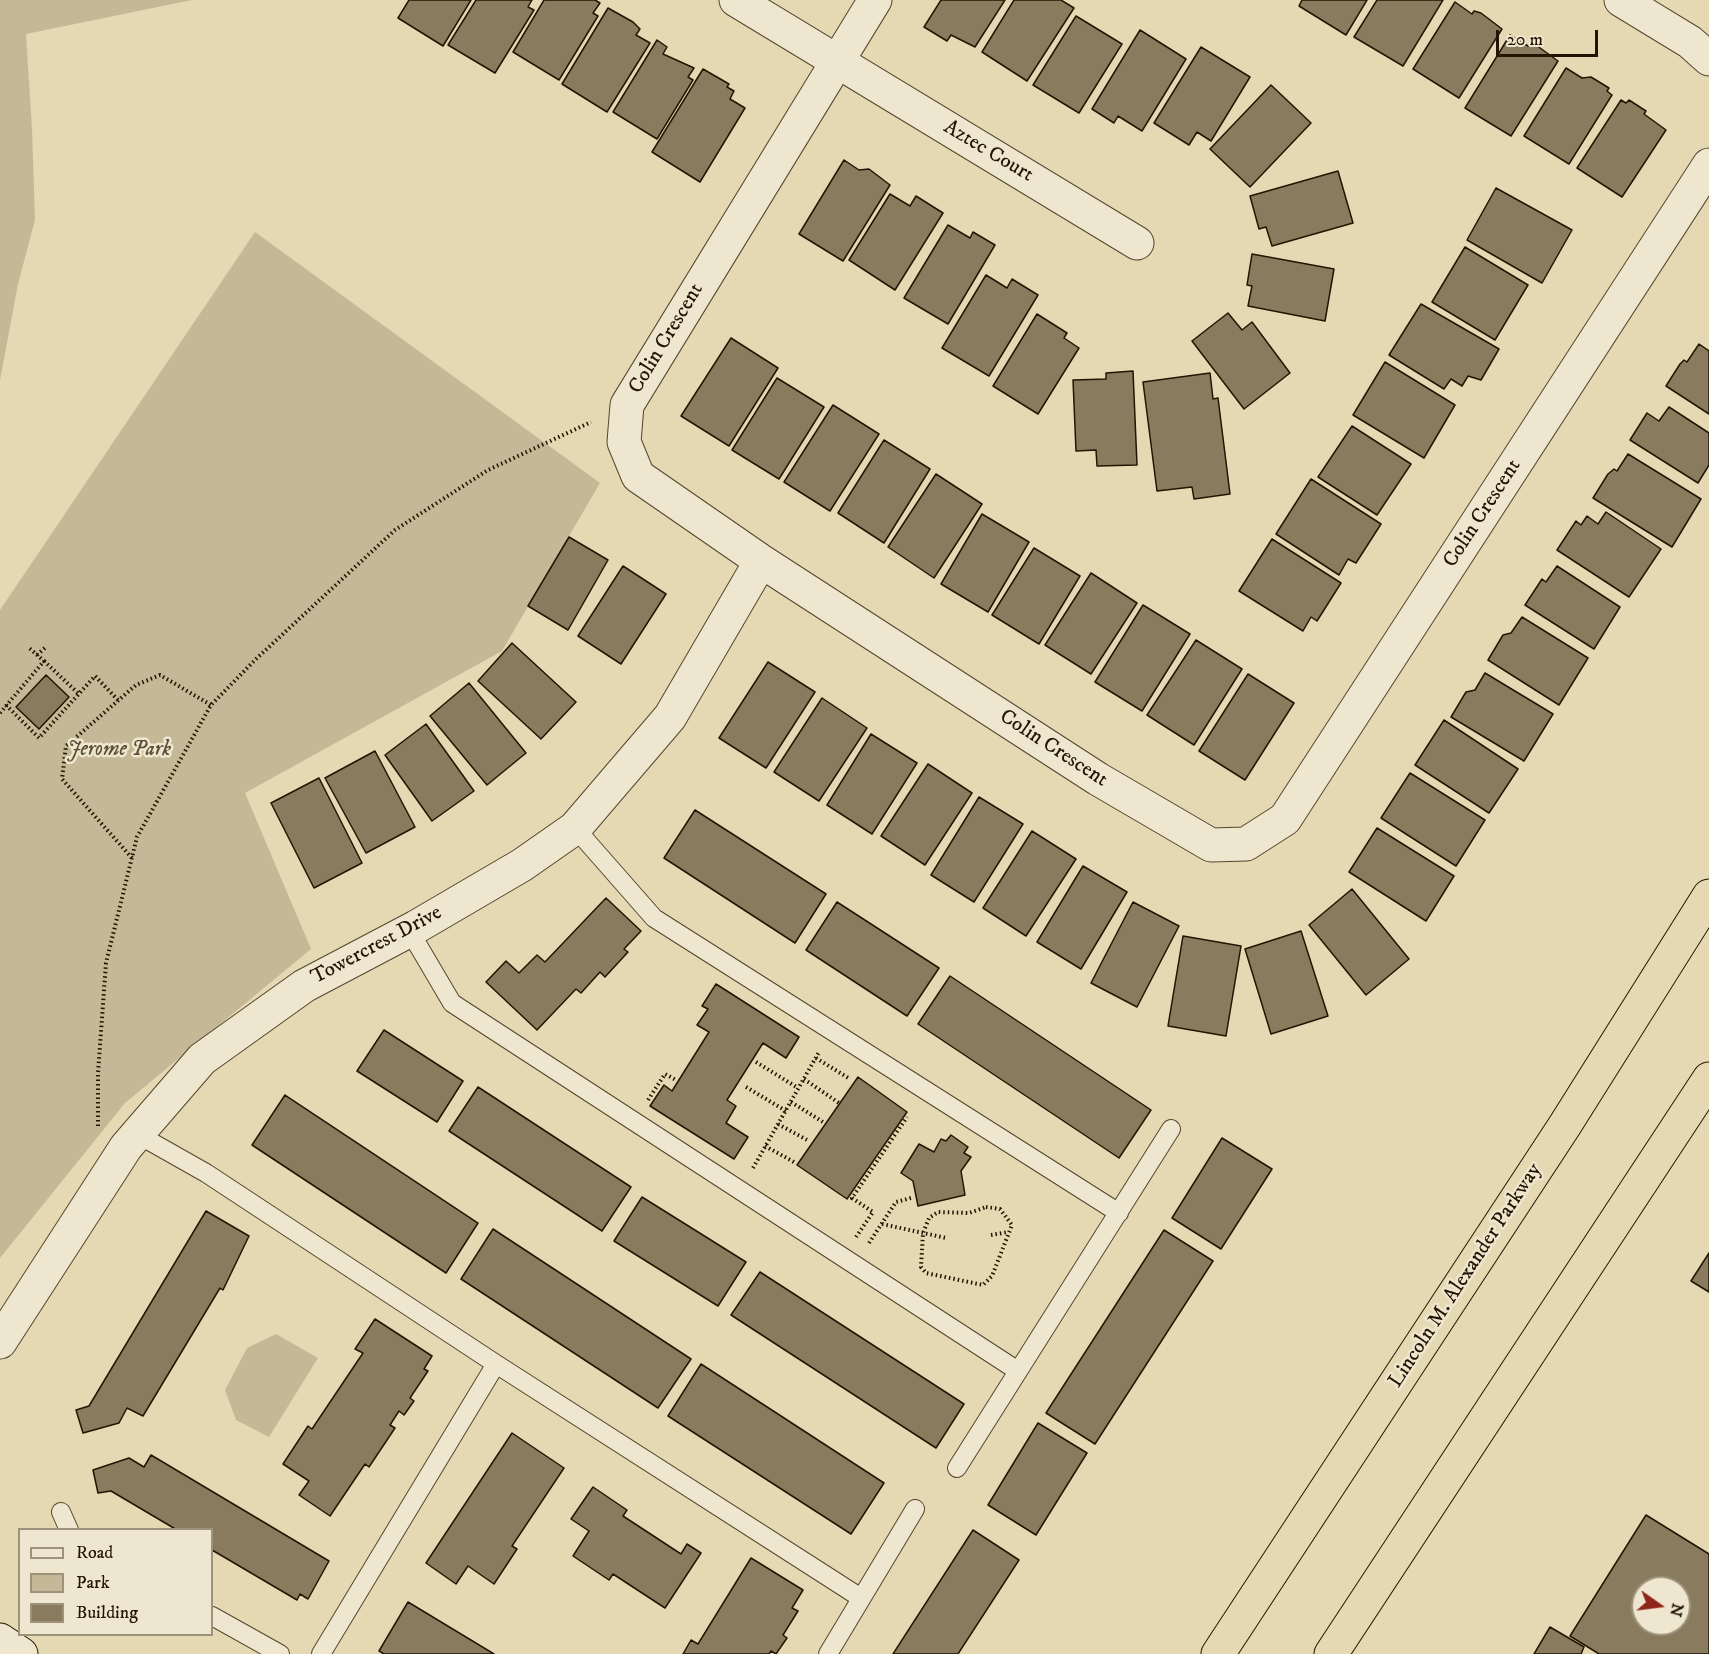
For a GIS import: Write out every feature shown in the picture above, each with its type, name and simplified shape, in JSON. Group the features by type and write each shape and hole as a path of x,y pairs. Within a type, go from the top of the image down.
{"highway":[{"name":"Lincoln M. Alexander Parkway","path":"1218,1654 1565,1125 1709,896"},
{"path":"1331,1654 1709,1079"}],"street":[{"name":"Aztec Court","path":"736,0 1137,243"},
{"name":"Colin Crescent","path":"875,0 627,405 624,442 638,476 761,561 1098,779 1211,845 1246,844 1285,819 1709,165"},
{"path":"1621,0 1690,42 1709,59"},
{"name":"Towercrest Drive","path":"0,1342 126,1147 202,1059 304,986 409,930 522,865 575,828 670,717 761,561"},
{"path":"0,1640 21,1654"}],"lane":[{"path":"575,828 654,918 1119,1213"},
{"path":"409,930 452,1003 1018,1371"},
{"path":"957,1468 1172,1129"},
{"path":"137,1134 206,1173 496,1364 861,1598"},
{"path":"321,1654 496,1364"},
{"path":"828,1654 915,1509"},
{"path":"61,1512 68,1528"},
{"path":"213,1617 280,1654"}],"path":[{"path":"98,1132 98,1073 106,963 137,837 211,705 256,659 395,530 488,470 627,405"},
{"path":"37,655 47,646"},
{"path":"28,647 79,694"},
{"path":"0,713 44,661"},
{"path":"132,858 62,779 66,746 136,685 160,675 211,705"},
{"path":"6,705 39,738 95,676 118,700"},
{"path":"740,1190 831,1030"},
{"path":"816,1058 850,1079"},
{"path":"756,1062 798,1089"},
{"path":"635,1122 665,1074 676,1080"},
{"path":"804,1079 838,1103"},
{"path":"746,1087 786,1111"},
{"path":"791,1102 823,1122"},
{"path":"849,1261 873,1212 852,1198 907,1117"},
{"path":"778,1124 809,1141"},
{"path":"765,1146 794,1162"},
{"path":"849,1261 882,1224 896,1202 911,1198"},
{"path":"986,1207 1000,1209 1012,1225 992,1276 983,1285 926,1274 921,1267 923,1233 929,1218 938,1212 969,1213 986,1207"},
{"path":"882,1224 946,1238"},
{"path":"991,1235 1009,1232"}],"green space":[{"path":"0,0 192,0 26,34 35,220 18,284 0,380"},
{"name":"Jerome Park","path":"255,232 600,483 502,651 245,793 311,949 125,1103 0,1258 0,610"},
{"path":"276,1334 318,1358 269,1437 236,1420 225,1390 247,1348"}],"building":[{"path":"409,0 471,0 443,46 398,18"},
{"path":"476,0 532,0 528,7 534,10 495,73 448,45"},
{"path":"544,0 595,0 600,3 593,13 598,16 559,80 513,52"},
{"path":"941,0 1005,0 975,47 951,35 947,41 924,27"},
{"path":"1014,0 1061,0 1074,8 1027,81 982,52"},
{"path":"1302,0 1367,0 1346,35 1299,6"},
{"path":"1377,0 1443,0 1403,66 1354,37"},
{"path":"1455,2 1472,14 1474,11 1481,13 1502,29 1459,98 1413,69"},
{"path":"608,8 633,22 640,29 636,35 650,43 607,112 562,84"},
{"path":"1076,16 1122,44 1079,113 1033,85"},
{"path":"1140,30 1186,59 1142,131 1118,116 1114,123 1092,109"},
{"path":"1510,35 1528,46 1536,45 1558,61 1511,136 1465,108"},
{"path":"657,40 667,47 663,54 694,68 688,77 693,80 657,139 613,112"},
{"path":"1201,47 1250,77 1211,141 1197,132 1189,145 1154,123"},
{"path":"1566,68 1582,78 1591,77 1609,88 1607,91 1612,95 1569,164 1524,136"},
{"path":"703,69 729,84 727,87 734,91 730,99 745,108 700,182 652,152"},
{"path":"1271,85 1311,123 1250,187 1210,149"},
{"path":"1621,100 1626,103 1629,100 1646,111 1644,114 1666,130 1622,197 1577,168"},
{"path":"844,160 859,170 869,169 890,185 843,261 799,234"},
{"path":"1338,171 1353,223 1272,246 1266,227 1259,229 1250,196"},
{"path":"1496,188 1572,230 1542,283 1467,240"},
{"path":"890,194 910,206 916,196 943,213 895,290 849,260"},
{"path":"948,225 970,238 973,232 995,245 948,324 904,298"},
{"path":"1465,247 1528,285 1495,340 1432,302"},
{"path":"1252,254 1334,269 1325,321 1248,306 1252,286 1247,285"},
{"path":"986,275 1007,288 1012,279 1038,295 989,376 942,348"},
{"path":"1421,304 1499,349 1481,380 1468,376 1462,386 1451,379 1444,389 1389,355"},
{"path":"1228,313 1242,330 1252,322 1290,373 1244,409 1192,341"},
{"path":"1037,314 1067,333 1064,338 1079,348 1038,414 993,386"},
{"path":"731,338 778,368 729,446 681,416"},
{"path":"1699,344 1709,351 1709,414 1666,386 1680,364 1684,360 1687,362"},
{"path":"1385,362 1455,405 1424,458 1353,415"},
{"path":"1133,371 1137,465 1097,466 1096,450 1076,451 1073,380 1106,379 1106,373"},
{"path":"1210,373 1213,399 1218,398 1230,494 1194,499 1192,487 1157,491 1143,382"},
{"path":"777,378 824,407 779,479 732,450"},
{"path":"833,405 879,434 830,511 784,482"},
{"path":"1669,407 1709,433 1709,465 1698,483 1630,440 1647,413 1659,421"},
{"path":"1352,426 1411,464 1377,515 1318,477"},
{"path":"884,440 930,469 884,543 838,513"},
{"path":"1628,454 1701,499 1672,547 1593,498 1608,474 1614,469 1617,471"},
{"path":"936,474 982,504 934,578 888,547"},
{"path":"1311,479 1381,524 1356,563 1348,559 1339,575 1276,534"},
{"path":"1606,512 1661,549 1629,597 1557,550 1576,521 1581,525 1587,516 1598,524"},
{"path":"982,514 1029,542 988,612 941,584"},
{"path":"569,537 608,560 568,630 528,606"},
{"path":"1272,539 1341,583 1317,621 1311,617 1303,631 1239,591"},
{"path":"1034,548 1080,576 1039,644 992,615"},
{"path":"623,566 666,594 621,664 578,636"},
{"path":"1557,566 1620,607 1594,649 1525,605 1542,579 1546,582"},
{"path":"1091,573 1137,603 1091,674 1045,645"},
{"path":"1143,605 1190,634 1142,711 1095,682"},
{"path":"1522,617 1588,658 1559,705 1488,660 1503,635 1511,633"},
{"path":"1196,640 1242,669 1194,745 1147,715"},
{"path":"512,643 576,702 541,739 478,681"},
{"path":"768,662 815,692 766,768 719,738"},
{"path":"1485,673 1553,714 1524,761 1451,717 1466,692 1475,690"},
{"path":"1248,674 1294,703 1245,780 1199,751"},
{"path":"46,675 69,697 39,729 16,707"},
{"path":"469,683 526,753 487,785 430,716"},
{"path":"822,698 867,728 819,801 774,772"},
{"path":"1444,720 1518,769 1489,813 1415,765"},
{"path":"426,724 474,791 432,821 385,755"},
{"path":"871,734 917,763 872,834 827,805"},
{"path":"375,751 415,827 366,853 325,778"},
{"path":"928,764 972,793 925,865 881,836"},
{"path":"1410,773 1485,820 1456,866 1381,818"},
{"path":"319,778 362,863 314,888 271,803"},
{"path":"979,797 1023,824 974,902 931,875"},
{"path":"695,810 826,894 795,943 664,858"},
{"path":"1377,828 1454,876 1426,921 1349,872"},
{"path":"1032,831 1076,859 1026,936 983,908"},
{"path":"1083,866 1127,892 1081,969 1037,942"},
{"path":"1352,889 1409,959 1366,995 1309,925"},
{"path":"606,898 641,931 624,949 628,952 605,977 600,972 581,993 576,989 537,1030 486,982 506,961 519,973 537,955 545,962"},
{"path":"837,902 939,968 907,1016 806,950"},
{"path":"1133,902 1179,926 1137,1007 1091,983"},
{"path":"1301,931 1328,1016 1271,1034 1245,949"},
{"path":"1183,936 1241,946 1226,1036 1168,1026"},
{"path":"950,976 1151,1110 1119,1158 918,1024"},
{"path":"716,984 799,1037 786,1058 763,1043 727,1100 736,1106 726,1123 748,1137 734,1159 650,1106 664,1085 672,1091 709,1032 697,1025 708,1009 702,1006"},
{"path":"384,1030 463,1081 437,1122 357,1071"},
{"path":"858,1077 907,1112 847,1199 797,1165"},
{"path":"478,1087 631,1187 602,1231 449,1131"},
{"path":"285,1095 478,1223 446,1273 252,1145"},
{"path":"951,1135 968,1147 964,1153 971,1157 961,1171 965,1195 918,1206 913,1181 901,1173 919,1144 934,1152 941,1139 946,1141"},
{"path":"1222,1138 1272,1169 1221,1249 1172,1218"},
{"path":"642,1197 746,1262 718,1306 614,1241"},
{"path":"206,1211 249,1236 223,1290 220,1288 143,1416 127,1408 119,1423 83,1433 76,1410 89,1406"},
{"path":"493,1229 691,1359 658,1408 461,1279"},
{"path":"1164,1230 1213,1261 1095,1444 1046,1413"},
{"path":"1709,1253 1709,1292 1691,1281"},
{"path":"760,1272 964,1404 936,1448 731,1315"},
{"path":"375,1319 432,1356 424,1369 428,1371 410,1398 414,1401 404,1415 399,1411 390,1425 395,1428 369,1467 365,1464 330,1516 299,1495 309,1481 283,1464 308,1426 312,1429 363,1353 355,1349"},
{"path":"701,1364 884,1483 851,1534 668,1416"},
{"path":"1038,1423 1087,1453 1036,1535 988,1505"},
{"path":"512,1433 564,1468 512,1546 517,1549 494,1584 468,1566 456,1584 426,1563"},
{"path":"151,1455 329,1561 308,1599 300,1594 297,1600 213,1551 213,1528 174,1528 111,1491 98,1493 93,1470 129,1458 144,1467"},
{"path":"593,1487 627,1510 623,1516 681,1554 687,1544 701,1553 665,1608 613,1574 609,1580 573,1556 589,1531 571,1519"},
{"path":"1646,1515 1709,1554 1709,1654 1599,1654 1570,1636"},
{"path":"973,1530 1019,1560 958,1654 893,1654"},
{"path":"751,1558 803,1590 792,1608 798,1611 783,1635 787,1638 776,1654 771,1651 769,1654 683,1654 691,1640 698,1644"},
{"path":"408,1602 494,1654 384,1654 379,1651"},
{"path":"1550,1627 1584,1647 1581,1654 1534,1654"}]}
